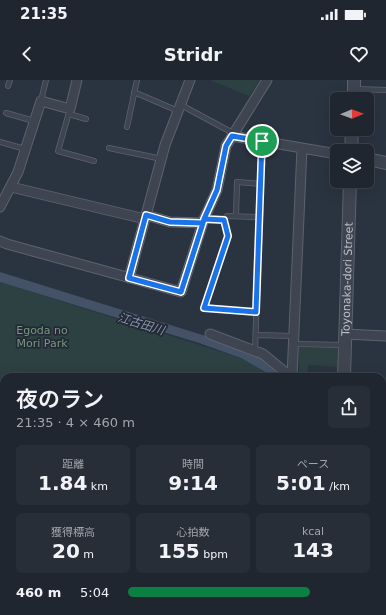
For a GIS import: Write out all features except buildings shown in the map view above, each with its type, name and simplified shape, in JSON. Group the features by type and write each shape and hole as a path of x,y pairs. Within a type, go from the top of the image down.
{"street":[{"path":"0,207 11,187 40,101 69,111 77,80"},
{"path":"129,278 162,159 190,80"},
{"path":"0,240 6,244 181,292 203,221 217,190 226,146 232,134 267,80"},
{"path":"232,134 262,141 330,153"},
{"path":"292,373 302,148"},
{"path":"374,160 386,163"},
{"path":"11,187 170,222 203,221"},
{"name":"Toyonaka-dori Street","path":"344,373 350,188"},
{"path":"210,334 255,350 271,359 287,373"},
{"path":"345,339 386,336"}],"lane":[{"path":"8,86 10,80"},
{"path":"40,101 46,80"},
{"path":"127,127 137,80"},
{"path":"354,89 386,90"},
{"path":"134,92 180,108 232,134"},
{"path":"86,118 69,111 58,151 94,161"},
{"path":"6,113 34,121"},
{"path":"255,350 262,141"},
{"path":"0,142 25,149"},
{"path":"109,148 162,159"},
{"path":"236,216 236,182 261,184"},
{"path":"203,221 224,220 227,216 260,217"},
{"path":"224,220 228,236 204,308 256,312"},
{"path":"256,335 294,340 345,339"},
{"path":"0,534 0,541"}],"green space":[{"path":"210,80 260,80 249,96"},
{"name":"Egoda no Mori Park","path":"0,282 241,358 267,373 0,373"},
{"path":"299,348 337,348 337,367 308,365 307,373 299,373"}],"water":[{"name":"江古田川","path":"0,272 225,342 267,360 282,373 267,373 241,358 199,343 0,282"}],"route":[{"path":"262,141 232,136 226,146 217,190 204,219 203,223 170,222 146,215 129,278 181,292 203,223 204,219 224,220 228,236 204,308 256,312 262,141"}]}
